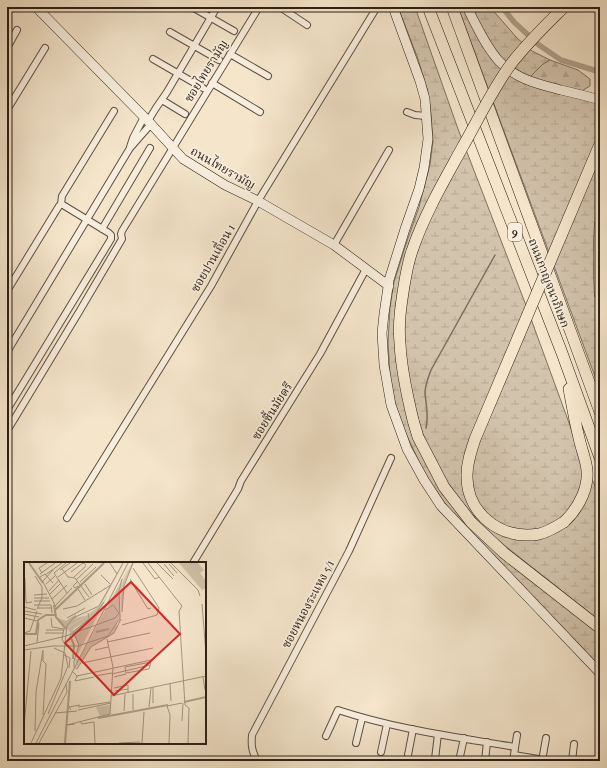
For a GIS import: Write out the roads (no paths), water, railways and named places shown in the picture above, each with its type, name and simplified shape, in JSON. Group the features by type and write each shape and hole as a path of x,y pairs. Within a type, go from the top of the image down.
{"highway":[{"name":"ถนนกาญจนาภิเษก","path":"428,7 562,353 600,458"},
{"name":"ถนนกาญจนาภิเษก","path":"452,7 600,412"},
{"path":"564,7 528,42 510,65 489,99 438,192 418,233 411,252 401,307 400,338 406,388 418,437 444,487 471,522 504,553 600,628"},
{"path":"562,353 579,438 587,465 587,476 583,495 564,522 552,530 539,534 528,535 504,531 494,526 480,514 470,496 466,476 467,467 475,439 600,144"},
{"path":"600,225 600,294"}],"main road":[{"name":"ถนนไทยรามัญ","path":"36,7 146,119 183,159 225,185 258,201 334,245 388,286"},
{"path":"393,7 425,99 428,139 419,190 394,263 388,286 384,314 382,333 384,364 391,405 407,449 424,480 441,506 600,673"},
{"path":"467,7 497,59 513,74 535,84 600,100"}],"street":[{"path":"192,7 234,31"},
{"path":"130,148 133,138 162,100 218,7"},
{"name":"ซอยไทยรามัญ","path":"7,431 122,239 122,231 259,7"},
{"path":"280,7 307,25"},
{"name":"ซอยปานเถื่อน 1","path":"67,518 211,286 258,201 377,7"},
{"path":"7,48 9,40 17,30"},
{"path":"170,32 219,60"},
{"path":"7,110 45,48"},
{"path":"230,54 268,76"},
{"path":"153,59 203,88"},
{"path":"212,83 260,112"},
{"path":"162,100 185,114"},
{"path":"7,291 61,204 62,196 114,111"},
{"path":"407,112 415,115 426,116"},
{"path":"7,352 146,119"},
{"path":"102,228 150,148"},
{"path":"334,245 388,150"},
{"path":"7,410 110,239 111,235 102,228 61,204"},
{"name":"ซอยชื้นมัยตรี","path":"194,562 238,489 241,481 320,354 366,269"},
{"name":"ซอยหนองระแหง 5/1","path":"257,761 251,745 252,735 349,551 391,458"},
{"path":"326,736 338,710 387,724 515,747"},
{"path":"356,743 362,718"},
{"path":"381,752 387,724"},
{"path":"408,755 413,729"},
{"path":"435,759 438,734"},
{"path":"517,735 513,758 550,761"},
{"path":"459,761 464,738"},
{"path":"542,760 546,738"},
{"path":"484,761 488,742"},
{"path":"572,761 574,744"}],"waterway":[{"path":"502,7 514,22 539,45 561,60 600,72"},
{"path":"426,428 427,415 425,390 431,370 495,255"}]}
